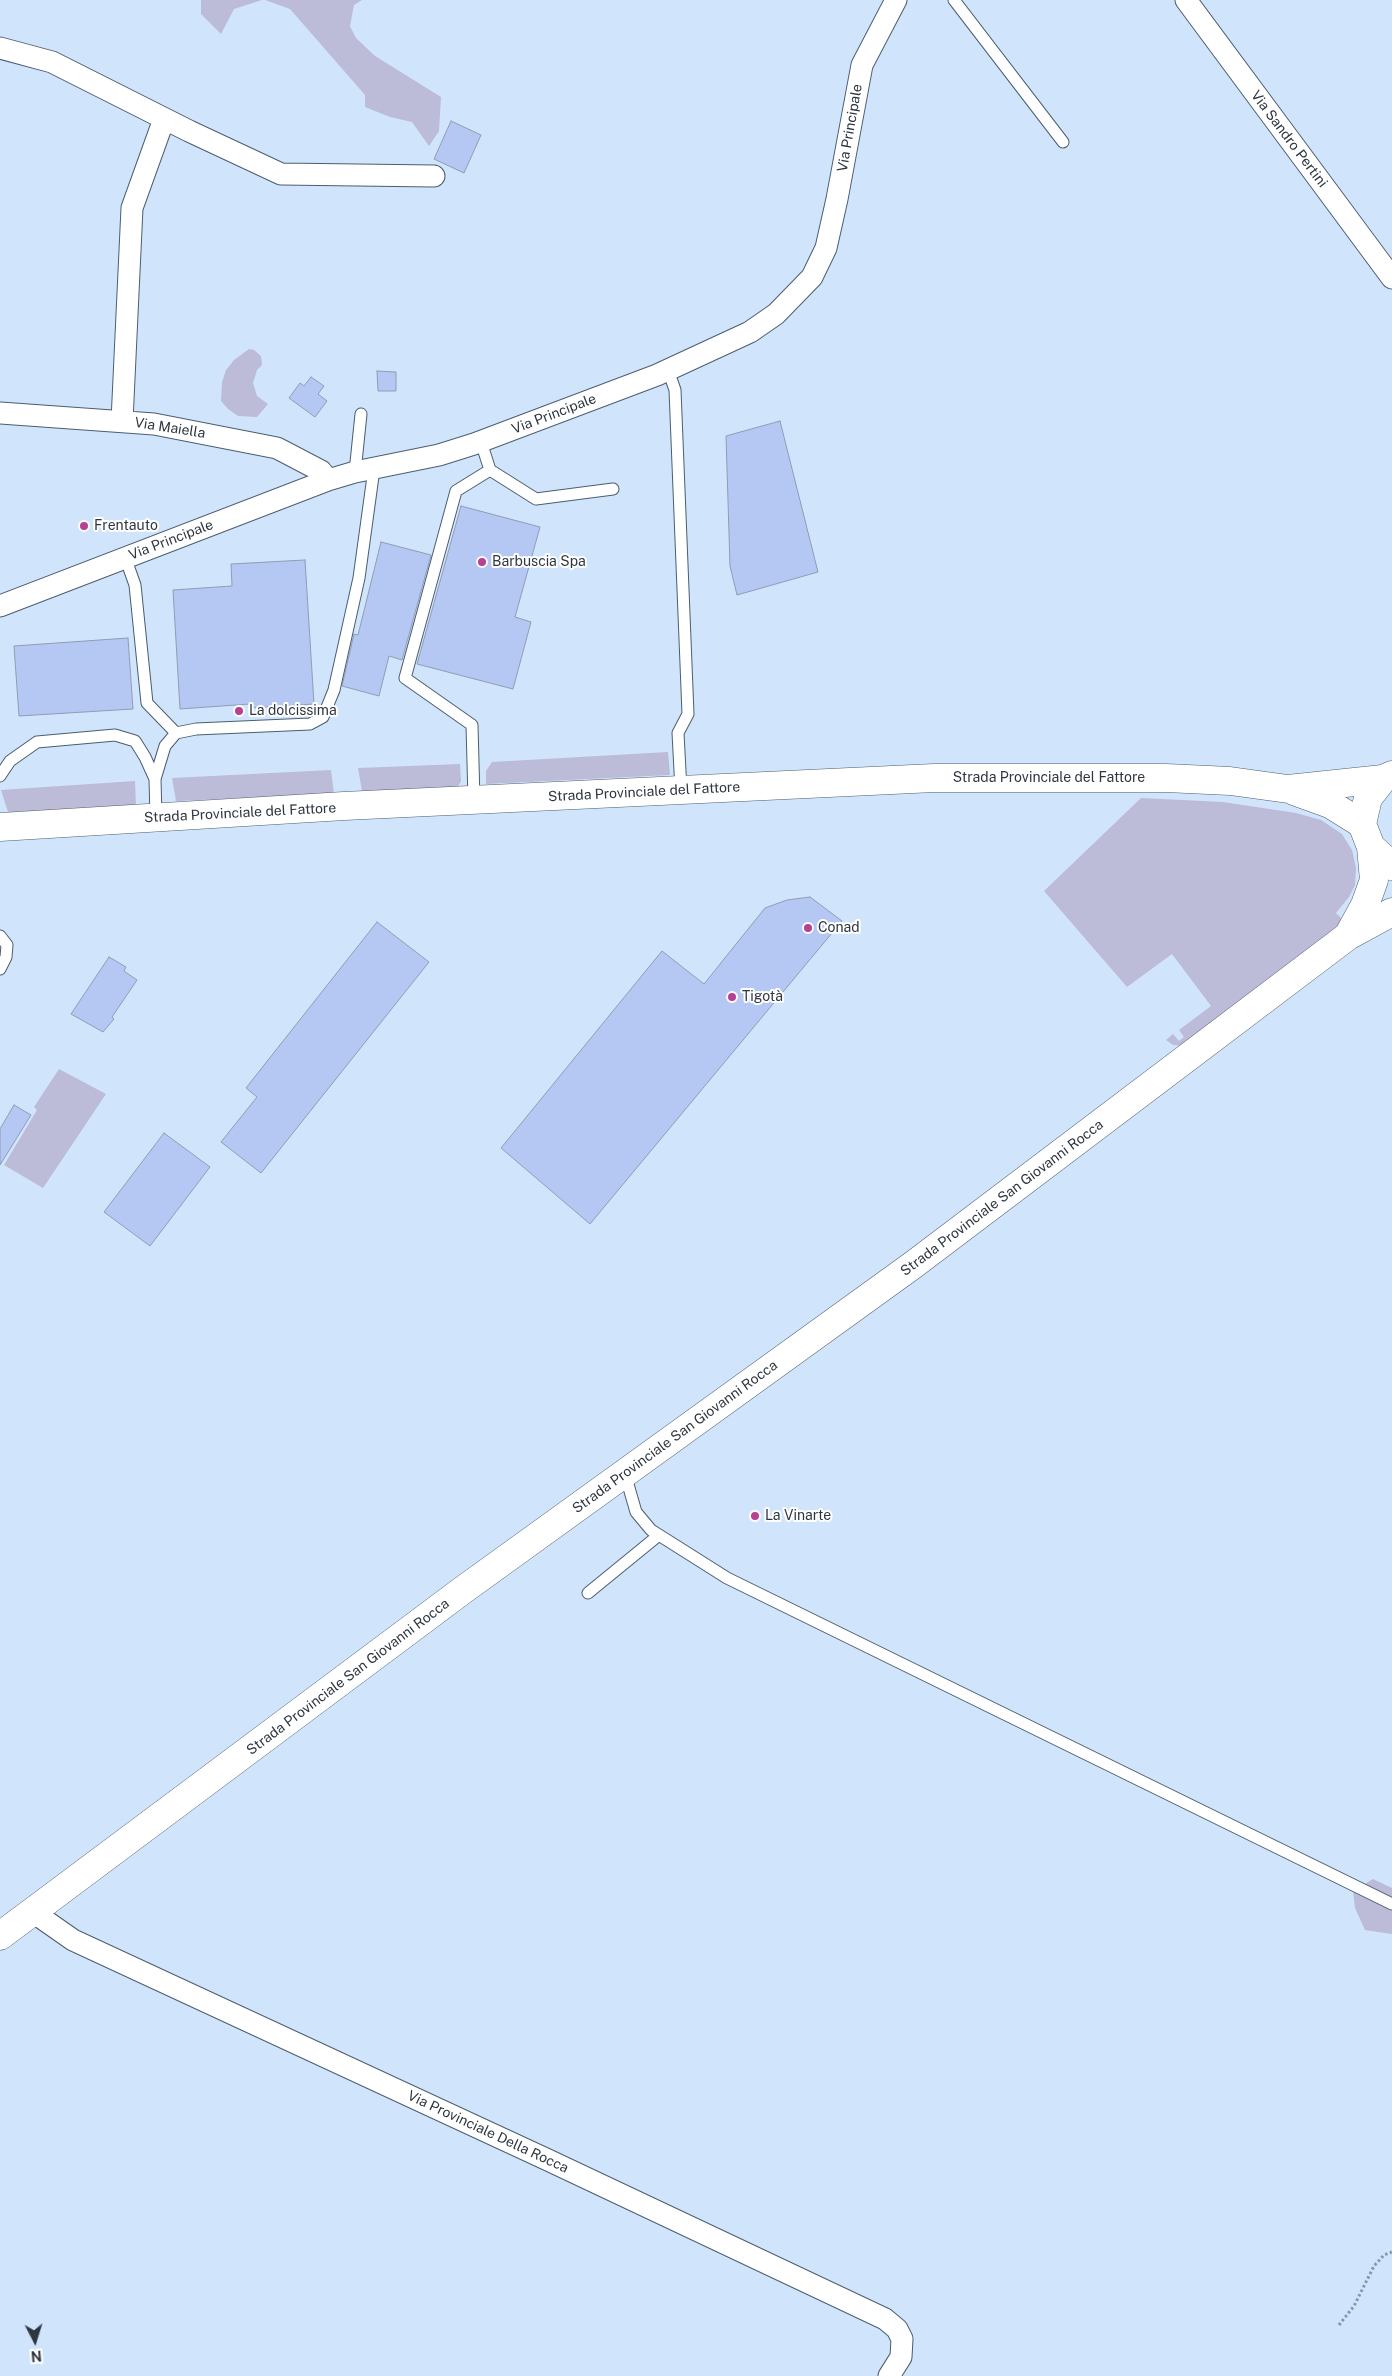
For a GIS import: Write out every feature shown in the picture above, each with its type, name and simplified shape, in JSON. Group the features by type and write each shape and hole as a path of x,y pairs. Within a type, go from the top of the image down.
{"main road":[{"name":"Strada Provinciale del Fattore","path":"1288,789 1388,777"},
{"name":"Strada Provinciale San Giovanni Rocca","path":"1348,936 1365,905 1374,880 1366,836 1368,798 1388,777"},
{"name":"Strada Provinciale del Fattore","path":"0,827 474,800 934,778 1166,778 1230,782 1288,789 1330,804 1366,836 1392,866"},
{"name":"Strada Provinciale San Giovanni Rocca","path":"0,1936 463,1590 913,1266 1348,936 1392,912"}],"street":[{"name":"Via Principale","path":"0,606 328,480 365,470 439,455 481,442 668,370 750,332 776,314 812,277 826,248 862,65 896,0"},
{"name":"Via Sandro Pertini","path":"1186,0 1392,278"},
{"path":"0,48 52,62 164,119 281,174 434,176"},
{"path":"122,422 132,208 164,119"},
{"name":"Via Maiella","path":"0,413 154,424 277,448 321,471 328,480"},
{"name":"Via Provinciale Della Rocca","path":"33,1912 73,1940 885,2319 897,2329 902,2339 900,2357 889,2376"}],"lane":[{"path":"954,0 1063,142"},
{"path":"668,370 675,390 688,714 678,733 681,790"},
{"path":"156,818 155,780 165,746 176,734 196,729 310,724 323,717 334,690 359,578 365,470 361,414"},
{"path":"481,442 490,470 536,499 613,489"},
{"path":"474,800 472,725 405,678 456,492 490,470"},
{"path":"125,558 135,585 147,703 176,734"},
{"path":"0,776 10,761 37,742 115,735 135,741 146,757 155,780"},
{"path":"0,936 7,945 6,958 0,969"},
{"path":"625,1473 636,1512 651,1530 727,1578 799,1615 1392,1904"},
{"path":"588,1593 658,1535"}],"path":[{"path":"1339,2325 1354,2306 1374,2266 1384,2255 1392,2252"}],"shaded area":[{"path":"201,0 262,0 234,9 221,34 201,14"},
{"path":"265,0 362,0 354,5 350,26 356,38 375,56 441,97 439,131 429,146 412,122 390,117 365,107 365,95 290,9"},
{"path":"249,349 254,350 261,356 262,365 257,370 253,383 257,396 268,404 257,417 238,416 221,401 222,382 226,370 234,360"},
{"path":"668,752 670,775 486,784 486,771 492,762"},
{"path":"460,764 461,781 458,787 362,791 358,768"},
{"path":"331,770 334,794 176,801 172,778"},
{"path":"135,781 136,807 8,812 1,790"},
{"path":"1141,798 1223,802 1296,813 1321,820 1342,834 1352,850 1356,868 1355,885 1349,897 1336,913 1343,920 1295,966 1182,1046 1173,1045 1166,1040 1173,1034 1179,1041 1184,1037 1179,1030 1211,1006 1172,954 1127,987 1044,891"},
{"path":"59,1069 106,1094 43,1188 4,1165 37,1110 34,1107"},
{"path":"1373,1879 1392,1888 1392,1934 1365,1930 1355,1908 1353,1891"}],"building":[{"path":"451,121 481,135 464,173 434,159"},
{"path":"377,371 396,372 396,391 378,391"},
{"path":"311,377 324,386 318,394 327,401 315,417 289,398 300,383 304,386"},
{"path":"780,421 818,572 737,595 730,566 726,436"},
{"path":"461,506 540,527 515,617 531,622 513,689 417,664"},
{"path":"381,542 431,555 402,660 389,656 379,696 342,686 354,634 358,635"},
{"path":"305,560 314,704 250,708 250,704 180,709 173,590 232,586 231,564"},
{"path":"128,638 133,709 19,716 14,646"},
{"path":"810,897 842,921 590,1224 501,1148 662,951 704,984 765,908 787,900"},
{"path":"377,922 429,962 261,1173 221,1142 257,1097 246,1088"},
{"path":"109,957 126,967 124,971 137,980 112,1017 114,1019 103,1032 71,1014"},
{"path":"14,1105 31,1115 0,1165 0,1129"},
{"path":"164,1133 210,1167 150,1246 104,1212"}],"place":[{"name":"Frentauto","path":"84,526"},
{"name":"Barbuscia Spa","path":"482,562"},
{"name":"La dolcissima","path":"239,711"},
{"name":"Conad","path":"808,928"},
{"name":"Tigotà","path":"732,997"},
{"name":"La Vinarte","path":"755,1516"}]}
